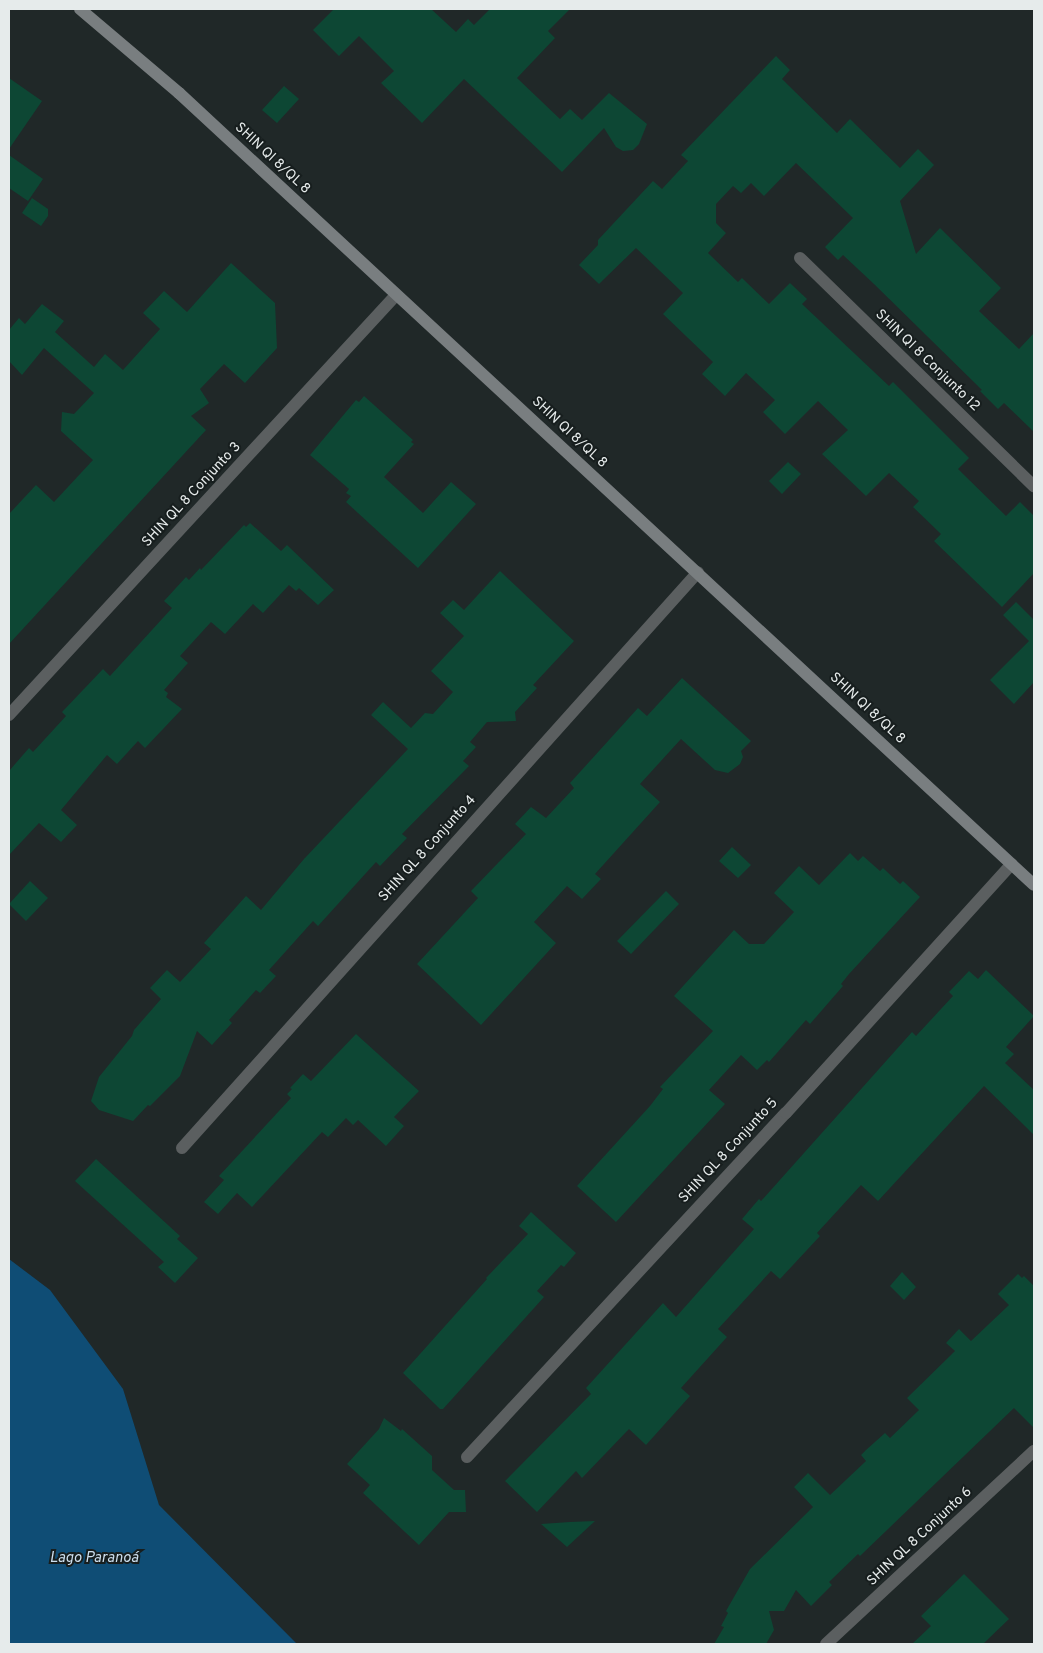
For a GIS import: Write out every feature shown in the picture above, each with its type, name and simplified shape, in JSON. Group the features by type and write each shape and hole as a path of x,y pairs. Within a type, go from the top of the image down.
{"street":[{"name":"SHIN QI 8/QL 8","path":"80,9 179,93 1034,885"},
{"name":"SHIN QI 8 Conjunto 12","path":"800,258 1034,486"},
{"name":"SHIN QL 8 Conjunto 3","path":"9,715 396,295"},
{"name":"SHIN QL 8 Conjunto 4","path":"182,1148 698,572"},
{"name":"SHIN QL 8 Conjunto 5","path":"467,1457 779,1120 1012,864"},
{"name":"SHIN QL 8 Conjunto 6","path":"826,1644 1034,1451"}],"water":[{"name":"Lago Paranoá","path":"9,1259 50,1290 123,1389 159,1505 297,1644 9,1644"}],"building":[{"path":"334,9 431,9 456,32 468,19 474,25 490,9 570,9 548,31 555,38 517,78 560,119 570,109 582,120 609,93 647,124 639,144 633,150 623,151 616,147 604,128 562,172 464,79 422,123 381,83 394,71 359,36 339,56 313,30"},
{"path":"776,56 790,70 782,79 837,133 850,119 900,168 918,149 934,165 900,201 916,254 940,228 1001,288 979,311 1019,349 1034,333 1034,432 1004,403 998,409 980,391 982,390 874,284 843,255 838,260 825,247 853,218 796,163 764,196 751,183 741,193 733,186 716,204 716,223 726,233 708,253 738,282 742,278 769,304 790,283 807,299 802,304 889,386 893,382 969,458 958,469 1006,516 1020,502 1034,516 1034,573 1002,607 934,541 941,534 913,507 919,501 889,473 866,496 822,454 848,430 818,401 785,434 763,412 775,400 746,373 725,396 702,374 713,362 663,314 683,293 636,248 599,284 579,265 598,245 598,240 653,181 662,189 688,161 681,155"},
{"path":"9,78 42,101 9,149"},
{"path":"284,86 299,99 277,123 262,110"},
{"path":"9,155 43,179 28,201 9,188"},
{"path":"32,198 48,209 48,216 41,226 22,213"},
{"path":"231,263 275,303 277,348 245,383 224,364 200,389 209,403 191,416 206,430 9,644 9,514 36,485 54,502 93,460 61,431 62,412 74,414 94,393 44,348 22,375 9,361 9,330 19,318 25,324 42,304 64,321 55,332 94,367 105,354 123,370 160,329 143,313 164,291 187,312"},
{"path":"364,396 413,440 411,442 414,444 384,477 423,513 451,482 476,504 418,568 346,502 351,496 346,493 349,489 310,455 356,400 359,402"},
{"path":"788,462 801,474 782,494 769,481"},
{"path":"250,523 281,551 287,545 334,590 318,605 299,588 296,591 289,585 263,613 253,604 225,634 211,622 180,656 188,663 164,690 168,693 166,697 182,709 145,748 138,741 117,764 107,755 61,810 77,825 61,842 39,823 9,855 9,771 29,748 33,752 66,716 62,712 103,669 110,676 172,608 164,601 186,577 189,580 200,568 201,570 244,525 246,527"},
{"path":"500,571 574,641 533,685 537,688 515,712 516,721 487,722 470,742 476,747 463,761 469,766 402,834 407,838 380,866 376,862 318,926 313,921 269,970 276,976 260,993 256,990 229,1020 232,1023 212,1045 197,1031 180,1076 150,1106 148,1105 133,1121 99,1110 91,1101 99,1077 132,1036 134,1030 161,999 150,988 167,970 180,982 211,949 204,943 246,896 261,910 304,859 408,749 371,715 383,702 411,728 425,713 433,714 453,692 431,671 464,636 440,613 453,600 464,610"},
{"path":"1016,602 1034,620 1034,682 1014,704 990,680 1029,641 1003,615"},
{"path":"682,678 751,741 741,751 743,757 740,764 728,773 715,770 681,739 640,784 660,802 595,874 601,879 582,899 567,886 534,922 556,943 481,1025 417,964 478,898 471,891 526,834 515,824 531,807 546,818 574,788 570,783 638,708 647,716"},
{"path":"732,847 751,865 738,878 719,861"},
{"path":"850,853 858,861 863,856 880,871 883,868 900,884 903,881 920,897 849,974 841,984 843,986 810,1024 806,1020 769,1062 767,1060 757,1070 741,1055 709,1090 725,1104 616,1222 577,1186 650,1106 663,1089 660,1087 713,1031 674,996 734,930 749,944 764,944 794,912 774,893 799,866 819,885"},
{"path":"30,881 48,898 26,921 9,904"},
{"path":"666,891 679,904 631,954 617,941"},
{"path":"986,970 1034,1016 1006,1047 1014,1054 1005,1063 1034,1090 1034,1135 984,1086 878,1201 861,1185 817,1233 820,1236 780,1279 771,1271 718,1329 727,1337 681,1388 690,1396 646,1445 629,1429 582,1478 576,1471 537,1512 505,1481 591,1394 586,1388 663,1303 676,1317 754,1229 742,1219 759,1199 761,1201 912,1032 916,1036 953,996 949,992 969,971 978,979"},
{"path":"356,1034 419,1091 394,1117 404,1126 386,1146 358,1120 353,1125 346,1118 328,1137 322,1132 252,1207 237,1193 218,1214 204,1202 224,1180 219,1176 291,1098 287,1094 292,1089 290,1088 303,1074 311,1081"},
{"path":"96,1159 180,1236 177,1239 198,1258 175,1283 158,1267 164,1262 75,1181"},
{"path":"531,1212 576,1253 564,1267 561,1265 537,1291 544,1297 443,1409 440,1409 403,1373 486,1278 528,1234 519,1226"},
{"path":"902,1272 916,1287 904,1300 890,1286"},
{"path":"1018,1274 1022,1278 1024,1276 1034,1286 1034,1428 1014,1408 860,1556 858,1554 829,1582 832,1585 811,1606 796,1590 784,1611 769,1611 774,1630 766,1644 714,1644 724,1627 721,1626 728,1613 726,1611 750,1569 813,1507 794,1487 808,1473 830,1495 866,1461 861,1455 866,1450 885,1433 890,1438 919,1410 907,1398 955,1351 946,1343 959,1329 971,1341 1009,1305 998,1294"},
{"path":"384,1418 401,1431 402,1429 432,1456 432,1470 454,1490 465,1490 466,1512 449,1512 419,1545 363,1493 370,1485 347,1464 379,1429"},
{"path":"595,1521 567,1547 541,1524 570,1522"},
{"path":"964,1574 1009,1619 983,1644 912,1644 931,1626 921,1616"}]}
